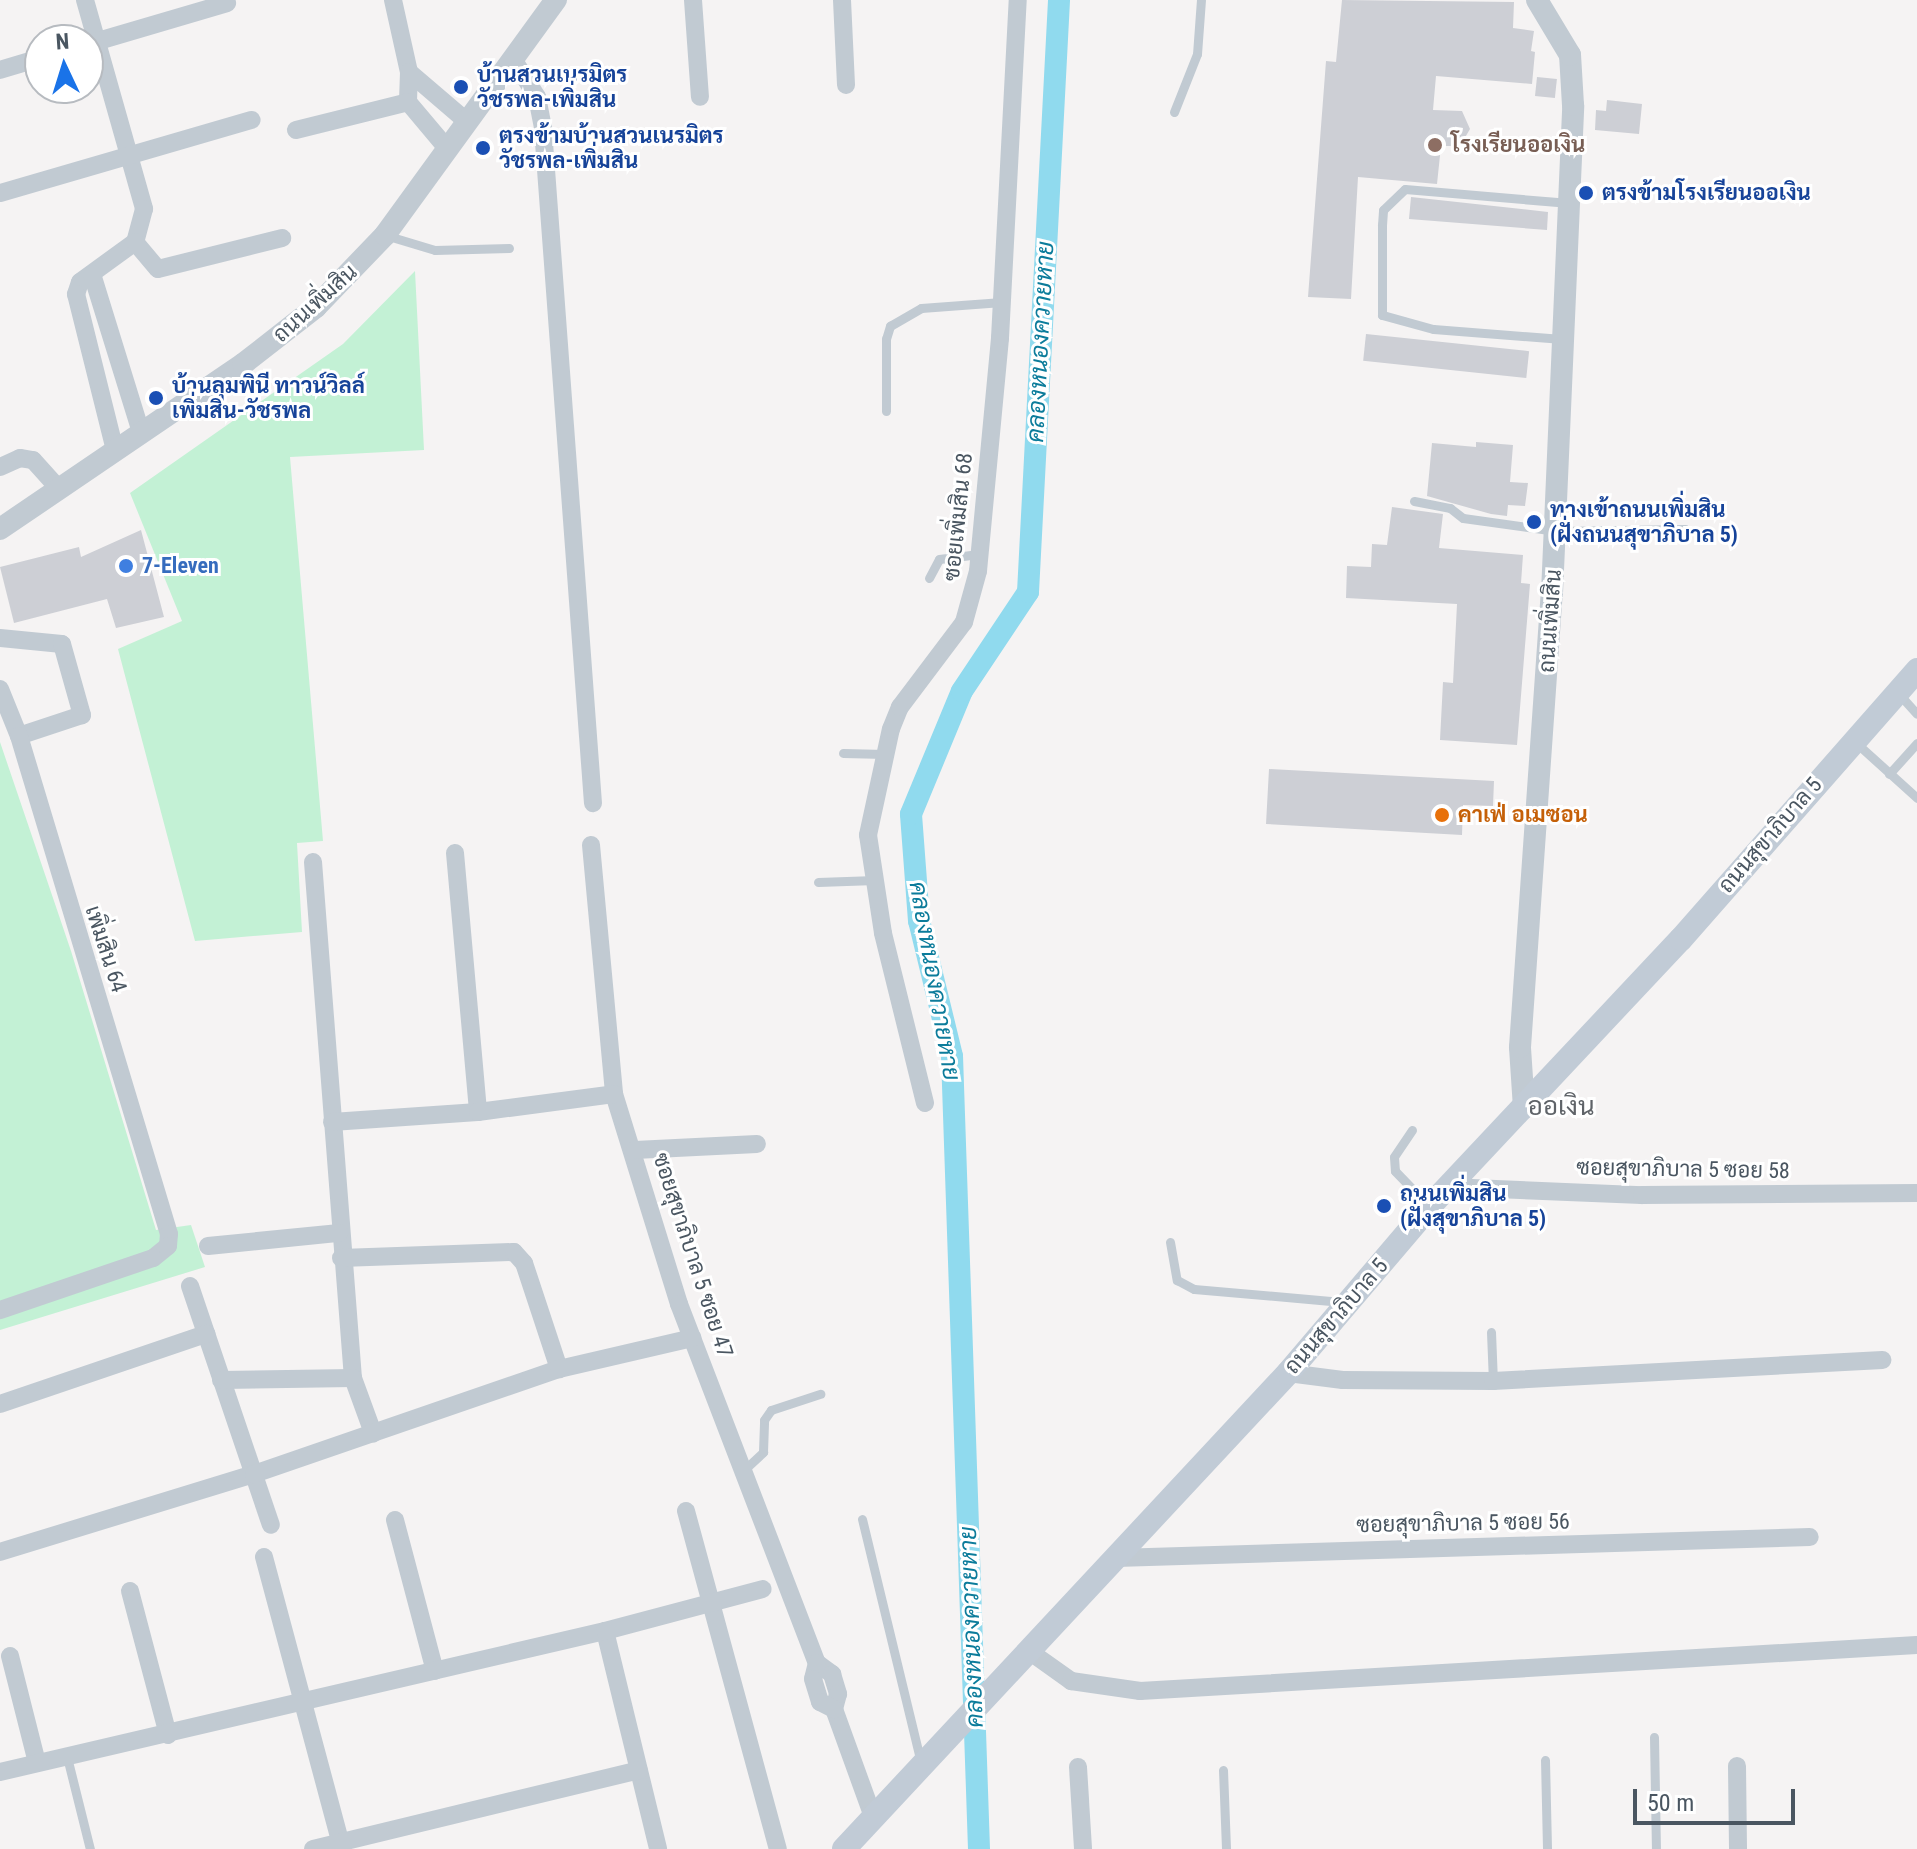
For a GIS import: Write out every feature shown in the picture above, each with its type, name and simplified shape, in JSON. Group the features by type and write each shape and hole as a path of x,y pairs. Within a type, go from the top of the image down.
{"main road":[{"name":"ถนนสุขาภิบาล 5","path":"844,1849 921,1762 1288,1373 1430,1206 1681,939 1852,739 1916,672"}],"street":[{"path":"85,0 89,24"},
{"path":"393,0 409,72 408,102 445,146"},
{"name":"ถนนเพิ่มสิน","path":"0,529 316,307 385,235 445,146 556,0"},
{"path":"693,0 700,97"},
{"path":"842,0 846,85"},
{"name":"ซอยเพิ่มสิน 68","path":"925,1103 875,880 868,835 885,754 900,707 964,622 979,554 1002,302 1018,0"},
{"name":"ถนนเพิ่มสิน","path":"1524,1108 1520,1047 1528,891 1556,531 1569,203 1570,55 1537,0"},
{"path":"104,39 227,3"},
{"path":"513,59 537,97 545,149 593,803"},
{"path":"0,70 24,63"},
{"path":"409,72 465,120"},
{"path":"104,78 144,209 135,242 80,282 76,294 77,315 115,451"},
{"path":"296,130 408,102"},
{"path":"0,193 252,120"},
{"path":"135,242 158,269 282,238"},
{"path":"92,274 141,432"},
{"path":"0,467 20,458 33,460 59,489"},
{"path":"0,638 62,644 82,715 19,736"},
{"name":"เพิ่มสิน 64","path":"0,689 19,736 168,1223 168,1246 153,1258 0,1310"},
{"name":"ซอยสุขาภิบาล 5 ซอย 47","path":"591,845 614,1094 635,1150 692,1338 745,1469 817,1663 832,1674 838,1694 834,1709 873,1817"},
{"path":"455,853 478,1112"},
{"path":"313,862 339,1233 353,1378 373,1433"},
{"path":"332,1122 478,1112 614,1094"},
{"path":"635,1150 757,1144"},
{"name":"ซอยสุขาภิบาล 5 ซอย 58","path":"1448,1187 1642,1195 1917,1193"},
{"path":"208,1246 339,1233"},
{"path":"341,1258 514,1252 524,1263 559,1369"},
{"path":"190,1286 271,1525"},
{"path":"0,1404 206,1334"},
{"path":"0,1552 254,1474 559,1369 692,1338"},
{"path":"1288,1373 1343,1380 1493,1381 1882,1360"},
{"path":"221,1380 353,1378"},
{"path":"686,1511 778,1849"},
{"path":"395,1520 435,1671"},
{"name":"ซอยสุขาภิบาล 5 ซอย 56","path":"1116,1558 1810,1537"},
{"path":"264,1557 342,1846"},
{"path":"0,1772 605,1631 763,1589"},
{"path":"130,1591 168,1735"},
{"path":"605,1631 658,1849"},
{"path":"1029,1651 1071,1681 1140,1691 1917,1645"},
{"path":"10,1656 37,1763"},
{"path":"1737,1766 1738,1849"},
{"path":"1078,1767 1083,1849"},
{"path":"313,1849 342,1846 639,1770"}],"lane":[{"path":"1174,112 1197,54 1201,0"},
{"path":"1562,339 1433,329 1382,315 1382,225 1388,201 1405,189 1569,203"},
{"path":"385,235 435,250 509,248"},
{"path":"886,411 886,339 890,326 921,308 1002,302"},
{"path":"1414,501 1450,508 1463,518 1556,531 1685,529"},
{"path":"929,578 939,559 979,554"},
{"path":"1896,690 1917,714"},
{"path":"1852,739 1917,798"},
{"path":"1889,774 1917,743"},
{"path":"843,753 885,754"},
{"path":"818,882 875,880"},
{"path":"1412,1130 1394,1157 1395,1171 1430,1206"},
{"path":"1170,1242 1177,1280 1194,1289 1348,1302"},
{"path":"1491,1332 1493,1381"},
{"path":"745,1469 763,1452 764,1420 771,1410 820,1394"},
{"path":"862,1519 921,1762"},
{"path":"1654,1737 1656,1849"},
{"path":"67,1757 90,1849"},
{"path":"1545,1760 1547,1849"},
{"path":"1223,1770 1226,1849"}],"green space":[{"path":"415,271 424,450 290,457 323,841 297,843 302,932 195,941 118,649 182,621 130,493 343,344"},
{"path":"0,742 71,951 156,1230 191,1225 205,1267 0,1330"}],"building":[{"path":"1342,0 1514,2 1513,28 1534,31 1531,51 1535,52 1532,84 1436,76 1433,110 1462,111 1470,129 1460,146 1441,146 1437,184 1358,177 1351,299 1308,297 1326,61 1336,62"},
{"path":"1537,77 1557,79 1555,98 1535,96"},
{"path":"1607,100 1642,104 1639,134 1595,130 1596,110 1606,111"},
{"path":"1411,197 1548,212 1547,230 1409,219"},
{"path":"1366,334 1529,351 1526,378 1363,361"},
{"path":"1476,442 1513,445 1510,482 1528,483 1525,506 1508,505 1507,516 1427,496 1432,443 1476,447"},
{"path":"1392,507 1443,514 1439,548 1523,555 1521,583 1530,584 1517,745 1440,740 1443,682 1453,683 1457,604 1346,598 1347,566 1371,567 1372,544 1387,545"},
{"path":"141,530 164,617 116,628 107,599 14,623 0,567 79,547 81,557"},
{"path":"1269,769 1494,781 1493,806 1463,805 1462,835 1266,824"}],"waterway":[{"name":"คลองหนองควายหาย","path":"979,1849 952,1056 919,921 911,814 962,691 1028,592 1059,0"}],"place":[{"name":"บ้านสวนเนรมิตร วัชรพล-เพิ่มสิน","path":"461,87"},
{"name":"โรงเรียนออเงิน","path":"1435,145"},
{"name":"ตรงข้ามบ้านสวนเนรมิตร วัชรพล-เพิ่มสิน","path":"483,148"},
{"name":"ตรงข้ามโรงเรียนออเงิน","path":"1586,193"},
{"name":"บ้านลุมพินี ทาวน์วิลล์ เพิ่มสิน-วัชรพล","path":"156,398"},
{"name":"ทางเข้าถนนเพิ่มสิน (ฝั่งถนนสุขาภิบาล 5)","path":"1534,522"},
{"name":"7-Eleven","path":"126,566"},
{"name":"คาเฟ่ อเมซอน","path":"1442,815"},
{"name":"ถนนเพิ่มสิน (ฝั่งสุขาภิบาล 5)","path":"1384,1206"}],"district":[{"name":"ออเงิน","path":"1561,1107"}]}
